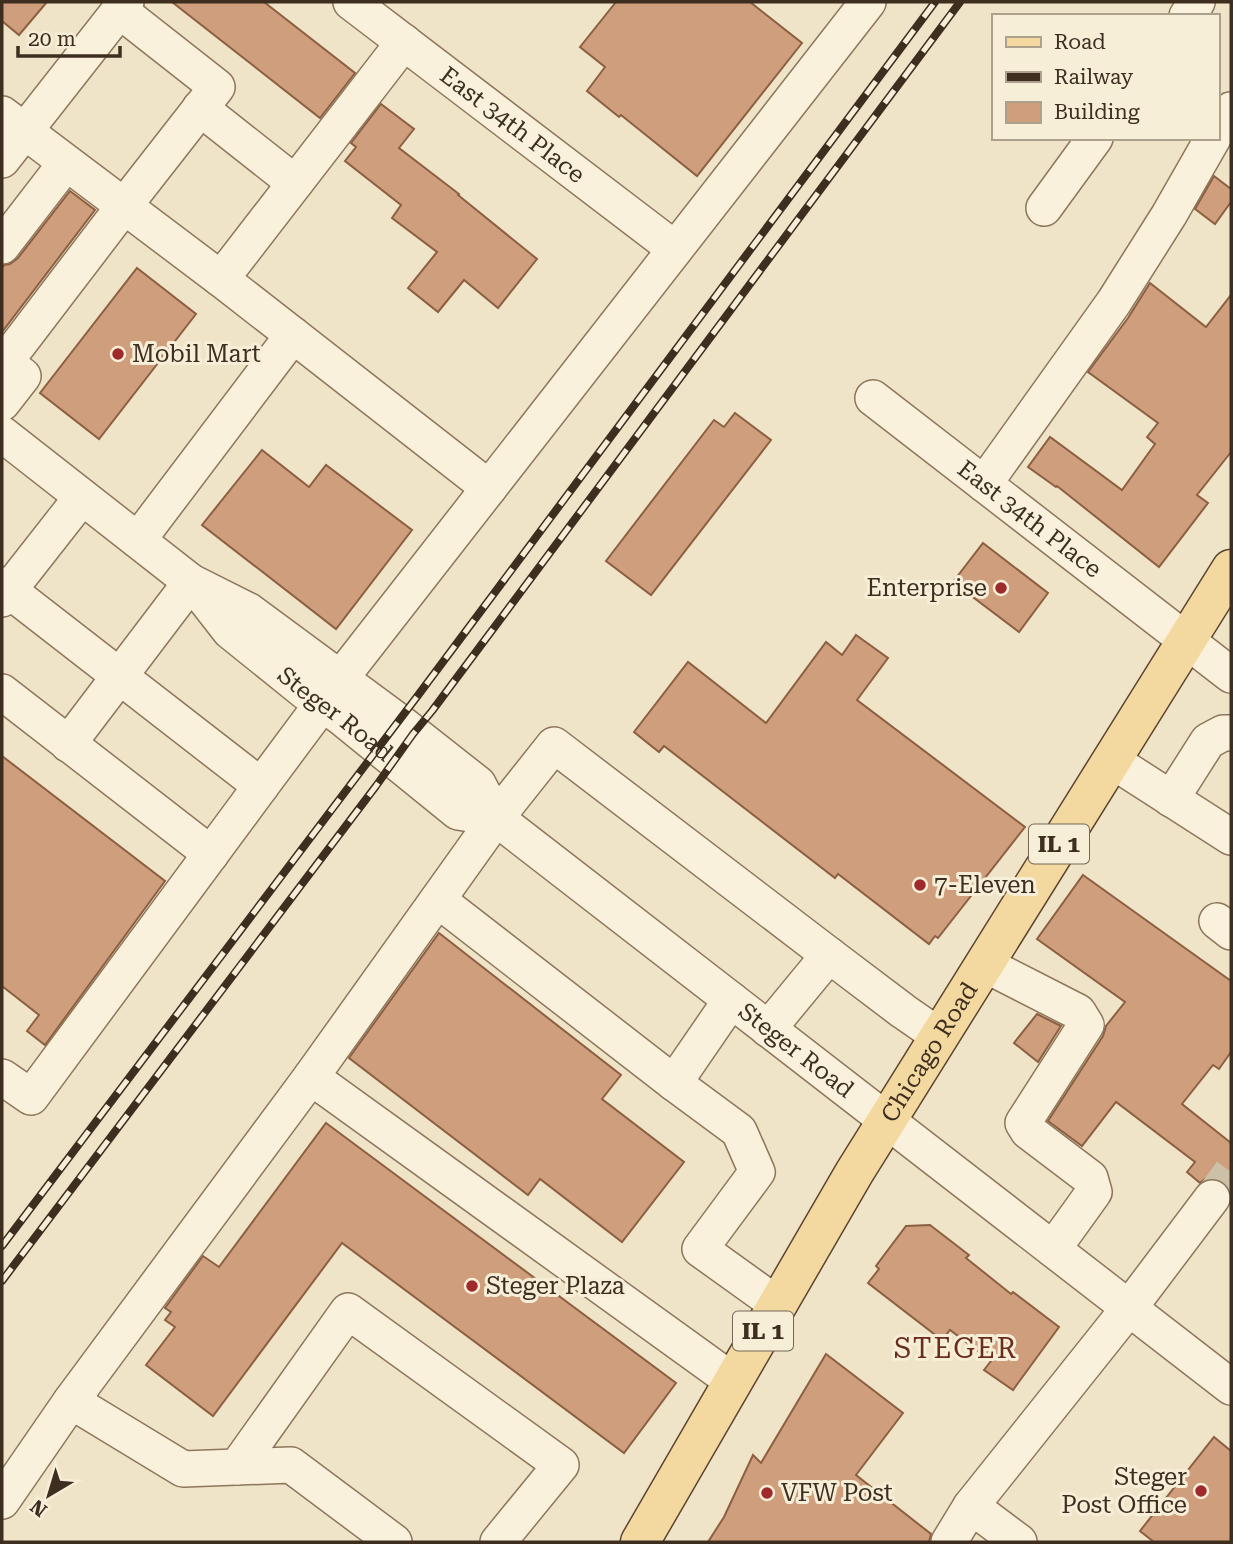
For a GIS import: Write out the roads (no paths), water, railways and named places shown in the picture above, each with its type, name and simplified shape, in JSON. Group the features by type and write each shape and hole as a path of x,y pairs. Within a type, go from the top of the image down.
{"main road":[{"name":"Chicago Road","path":"640,1542 887,1120 1231,569"}],"street":[{"name":"East 34th Place","path":"351,2 676,249"},
{"path":"11,1084 31,1097 331,691 868,2"},
{"path":"2,160 13,123 123,6 217,87 3,361 23,376 2,404"},
{"path":"221,279 404,42"},
{"path":"200,108 295,183"},
{"path":"1219,128 1231,110"},
{"path":"13,123 221,279 489,488"},
{"path":"1044,208 1094,140"},
{"path":"984,484 1114,302 1212,140"},
{"path":"2,246 66,163"},
{"path":"138,540 293,335"},
{"name":"East 34th Place","path":"873,398 1231,675"},
{"name":"Steger Road","path":"2,434 191,582 249,611 331,691 478,784 496,818 1231,1387"},
{"path":"82,497 4,591 261,786"},
{"path":"68,744 191,582"},
{"path":"2,692 211,854"},
{"path":"1171,799 1208,741 1223,733 1231,733"},
{"path":"2,1501 71,1401 312,1077 496,818 554,746 903,1011 939,1035"},
{"path":"1111,760 1231,837"},
{"path":"438,900 739,1131 757,1172 700,1249 778,1305"},
{"path":"768,1029 829,955"},
{"path":"984,964 1078,1012 1086,1025 1023,1123 1028,1131 1090,1178 1094,1192 1053,1249"},
{"path":"674,1083 731,1000"},
{"path":"312,1077 734,1382"},
{"path":"949,1542 971,1506 1129,1308 1212,1198"},
{"path":"237,1467 348,1311 561,1465 498,1542"},
{"path":"71,1401 183,1469 291,1465 394,1542"},
{"path":"971,1506 1019,1542"}],"tunnel":[{"path":"1212,1198 1231,1172"}],"railway":[{"path":"2,1246 416,698 935,2"},
{"path":"2,1281 376,786 960,2"}],"place":[{"name":"Mobil Mart","path":"118,354"},
{"name":"Enterprise","path":"1001,588"},
{"name":"7-Eleven","path":"920,885"},
{"name":"Steger Plaza","path":"472,1286"},
{"name":"Steger Post Office","path":"1201,1491"},
{"name":"VFW Post","path":"767,1493"}],"district":[{"name":"STEGER","path":"956,1348"}]}
